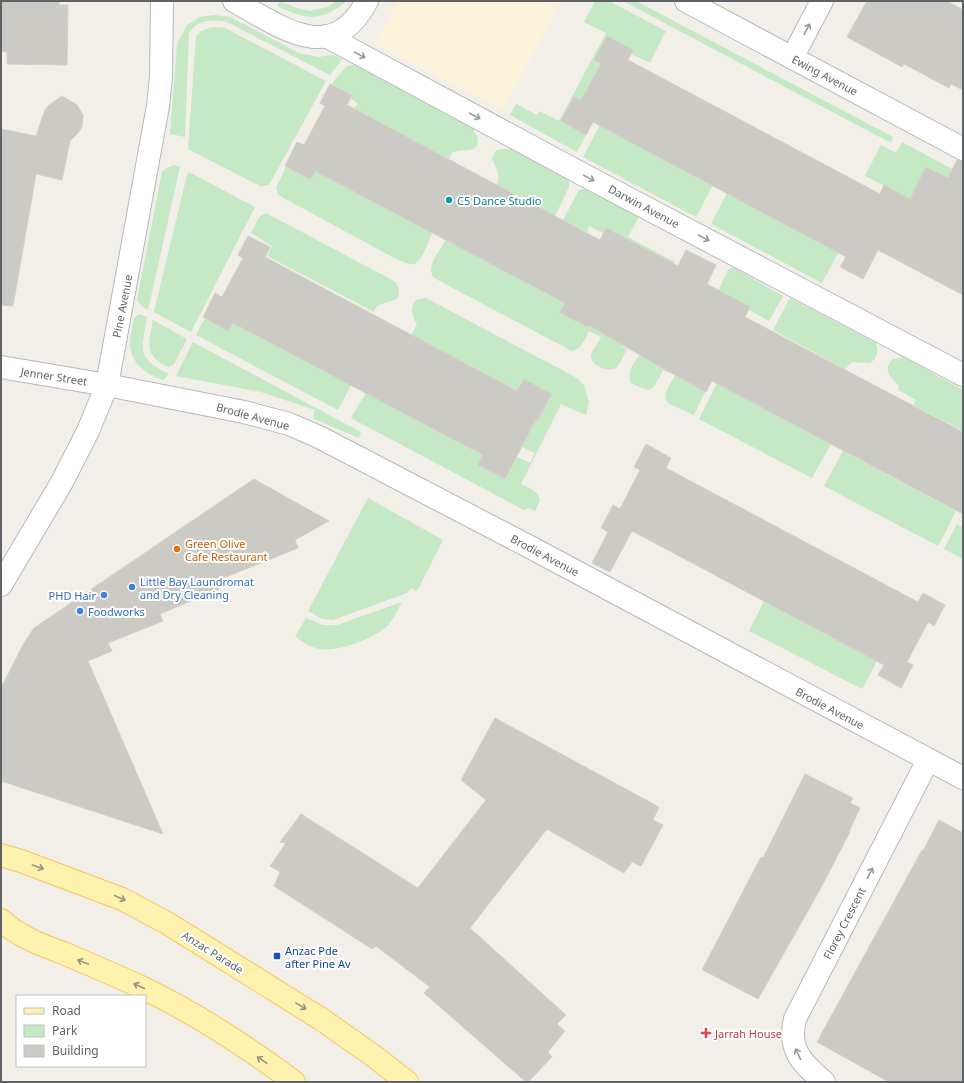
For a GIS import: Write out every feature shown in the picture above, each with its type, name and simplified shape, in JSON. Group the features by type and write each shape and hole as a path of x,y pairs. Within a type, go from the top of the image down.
{"main road":[{"name":"Anzac Parade","path":"1,855 122,899 167,923 321,1019 408,1082"},
{"path":"1,920 8,927 40,944 124,979 180,1006 238,1043 294,1082"}],"street":[{"name":"Pine Avenue","path":"1,586 62,482 88,431 107,384 158,106 161,77 162,1"},
{"path":"234,1 298,35 315,37 334,34 349,26 360,14 367,1"},
{"name":"Ewing Avenue","path":"686,1 963,149"},
{"path":"792,58 822,1"},
{"name":"Darwin Avenue","path":"326,36 582,174 963,375"},
{"name":"Jenner Street","path":"1,367 107,384"},
{"name":"Brodie Avenue","path":"107,384 251,413 289,424 318,437 528,546 963,778"},
{"name":"Florey Crescent","path":"824,1082 806,1066 795,1048 792,1037 795,1019 928,760"}],"green space":[{"path":"280,1 297,8 310,11 327,7 338,1 347,1 330,13 314,17 287,11 277,6"},
{"path":"595,1 609,1 666,31 650,63 631,54 633,50 607,36 601,64 581,100 574,97 561,121 586,135 577,152 510,115 516,104 537,115 539,111 559,121 606,33 584,22"},
{"path":"623,1 636,1 893,137 891,143"},
{"path":"214,15 230,17 299,53 318,57 333,55 342,59 330,75 227,22 211,21 200,23 196,25 189,33 185,137 170,134 177,44 187,25 200,17"},
{"path":"213,27 225,28 326,81 269,185 262,187 188,149 196,36 201,31"},
{"path":"355,65 474,128 474,132 478,138 477,145 474,149 452,152 449,159 354,109 358,103 350,99 352,95 332,85 347,66"},
{"path":"600,125 713,185 696,217 583,157"},
{"path":"902,142 963,175 963,182 950,175 948,178 927,167 911,197 916,202 865,176 881,145 896,153"},
{"path":"510,149 567,178 569,187 555,216 497,185 498,174 492,159 498,150"},
{"path":"174,165 180,167 148,310 137,300 162,172"},
{"path":"286,167 310,179 315,171 432,233 420,259 414,264 398,260 278,195 276,188"},
{"path":"189,172 255,207 191,332 154,312 187,175"},
{"path":"587,189 637,216 638,218 628,237 675,262 673,264 606,228 603,233 589,226 587,232 563,220 579,190"},
{"path":"727,193 838,253 822,283 711,224"},
{"path":"266,213 396,282 399,290 398,298 380,304 374,312 267,256 272,246 251,233 260,216"},
{"path":"446,240 565,303 560,313 586,327 592,316 628,335 622,346 627,349 619,364 616,368 609,370 601,368 594,363 591,356 601,337 589,331 580,346 572,351 434,278 431,269 432,264"},
{"path":"735,268 783,296 769,321 749,310 750,307 691,348 728,270"},
{"path":"426,298 577,378 584,385 589,402 586,415 561,404 521,484 533,490 539,497 540,500 535,511 529,508 524,510 351,418 366,393 483,455 478,465 505,479 517,457 530,463 535,453 516,444 531,416 538,419 551,394 524,380 517,391 411,335 417,325 413,315 412,306 416,300"},
{"path":"790,298 876,343 877,352 875,359 870,363 852,362 845,369 773,330"},
{"path":"139,314 147,317 143,352 151,363 169,374 163,380 140,367 133,356 130,336 134,318"},
{"path":"205,318 228,331 233,323 351,385 338,410 196,335"},
{"path":"153,320 187,339 174,364 169,367 155,359 151,354 149,342"},
{"path":"193,342 361,432 359,438 314,419 313,417 315,410 261,392 176,376"},
{"path":"650,346 686,365 680,378 705,392 694,415 669,404 667,401 666,393 675,375 663,370 654,387 648,390 631,383 629,375 633,365 639,355 644,357"},
{"path":"903,357 963,390 963,431 913,405 916,400 898,390 899,386 889,374 888,367 893,359"},
{"path":"717,383 831,444 812,478 699,419"},
{"path":"843,451 956,511 938,546 824,486"},
{"path":"368,498 443,540 417,591 411,588 407,593 333,620 322,619 308,611"},
{"path":"962,514 957,524 963,528 963,559 944,549"},
{"path":"764,601 877,661 862,689 749,631"},
{"path":"402,602 389,624 376,634 357,643 337,648 320,649 310,646 295,637 306,618 323,625 337,625"}],"sand":[{"path":"398,1 561,1 503,110 375,44"}],"building":[{"path":"1,1 59,1 59,5 68,5 67,65 7,64 7,52 1,51"},
{"path":"867,1 947,1 963,10 963,90 951,84 949,88 904,64 902,67 847,37"},
{"path":"607,36 633,50 628,60 880,194 884,185 910,199 926,167 948,178 957,160 963,161 963,295 878,250 863,279 840,267 846,257 593,122 586,135 561,121 574,97 581,100 601,64 594,60"},
{"path":"330,84 352,95 347,105 600,240 606,228 678,266 686,250 716,265 707,284 750,307 745,317 963,432 963,514 712,381 706,392 588,325 587,327 560,313 565,303 315,171 310,179 285,166 297,142 304,145 325,106 320,103"},
{"path":"62,96 77,105 83,115 82,127 70,141 62,180 36,174 13,306 1,305 1,129 36,136 45,110 49,105"},
{"path":"248,236 270,247 265,257 517,391 524,379 551,394 538,420 536,419 505,479 478,465 483,455 233,323 228,331 203,317 215,293 222,297 243,258 238,255"},
{"path":"646,444 671,458 666,468 918,602 923,593 945,605 934,626 928,622 907,662 913,665 901,688 878,675 884,665 632,531 610,572 592,563 608,532 601,528 613,505 620,509 640,470 634,467"},
{"path":"254,479 329,521 295,540 298,548 216,581 219,589 160,614 163,621 108,643 112,651 88,661 163,834 1,781 1,688 24,643 34,628"},
{"path":"495,718 659,807 653,820 663,825 641,866 632,862 624,873 547,829 470,928 566,1015 557,1024 565,1031 548,1052 552,1057 528,1082 526,1082 424,993 430,987 376,946 372,949 274,886 280,872 270,866 286,843 280,842 301,814 418,888 486,800 461,780"},
{"path":"805,774 853,798 850,803 860,808 850,832 817,895 758,999 703,970 703,968 761,857 763,858"},
{"path":"939,820 963,833 963,1082 889,1082 817,1042"}],"place":[{"name":"C5 Dance Studio","path":"449,200"},
{"name":"Green Olive Cafe Restaurant","path":"177,549"},
{"name":"Little Bay Laundromat and Dry Cleaning","path":"132,587"},
{"name":"PHD Hair","path":"104,595"},
{"name":"Foodworks","path":"80,611"},
{"name":"Anzac Pde after Pine Av","path":"277,956"},
{"name":"Jarrah House","path":"706,1033"}]}
